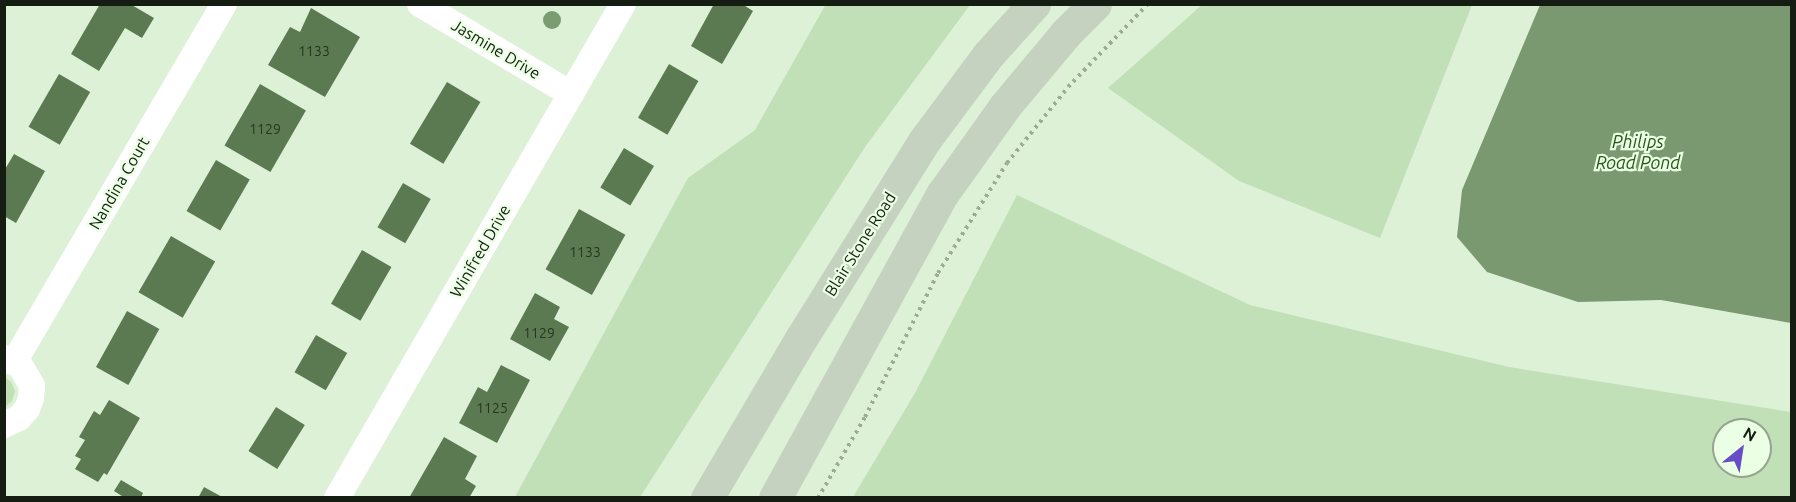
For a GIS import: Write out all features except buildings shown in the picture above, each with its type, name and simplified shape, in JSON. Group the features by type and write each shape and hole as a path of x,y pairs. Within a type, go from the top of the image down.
{"main road":[{"name":"Blair Stone Road","path":"707,498 802,337 924,141 988,55 1034,4"},
{"path":"775,498 943,194 1005,106 1066,33 1095,4"}],"street":[{"name":"Nandina Court","path":"4,425 19,418 31,398 32,386 27,375 9,360 224,4"},
{"name":"Jasmine Drive","path":"420,4 571,94"},
{"name":"Winifred Drive","path":"337,498 623,4"}],"path":[{"path":"818,498 865,417 938,273 990,188 1068,87 1148,4"}],"shaded area":[{"path":"826,4 970,5 865,147 640,497 515,497 688,178 755,130"},
{"path":"1203,4 1472,5 1380,238 1239,181 1108,88"},
{"path":"1017,195 1250,305 1509,367 1791,412 1791,497 853,497 915,393"},
{"path":"5,377 11,382 15,391 12,401 5,407"}],"water":[{"name":"Philips Road Pond","path":"1540,5 1791,5 1791,323 1661,300 1578,302 1487,272 1457,237 1462,190"}]}
